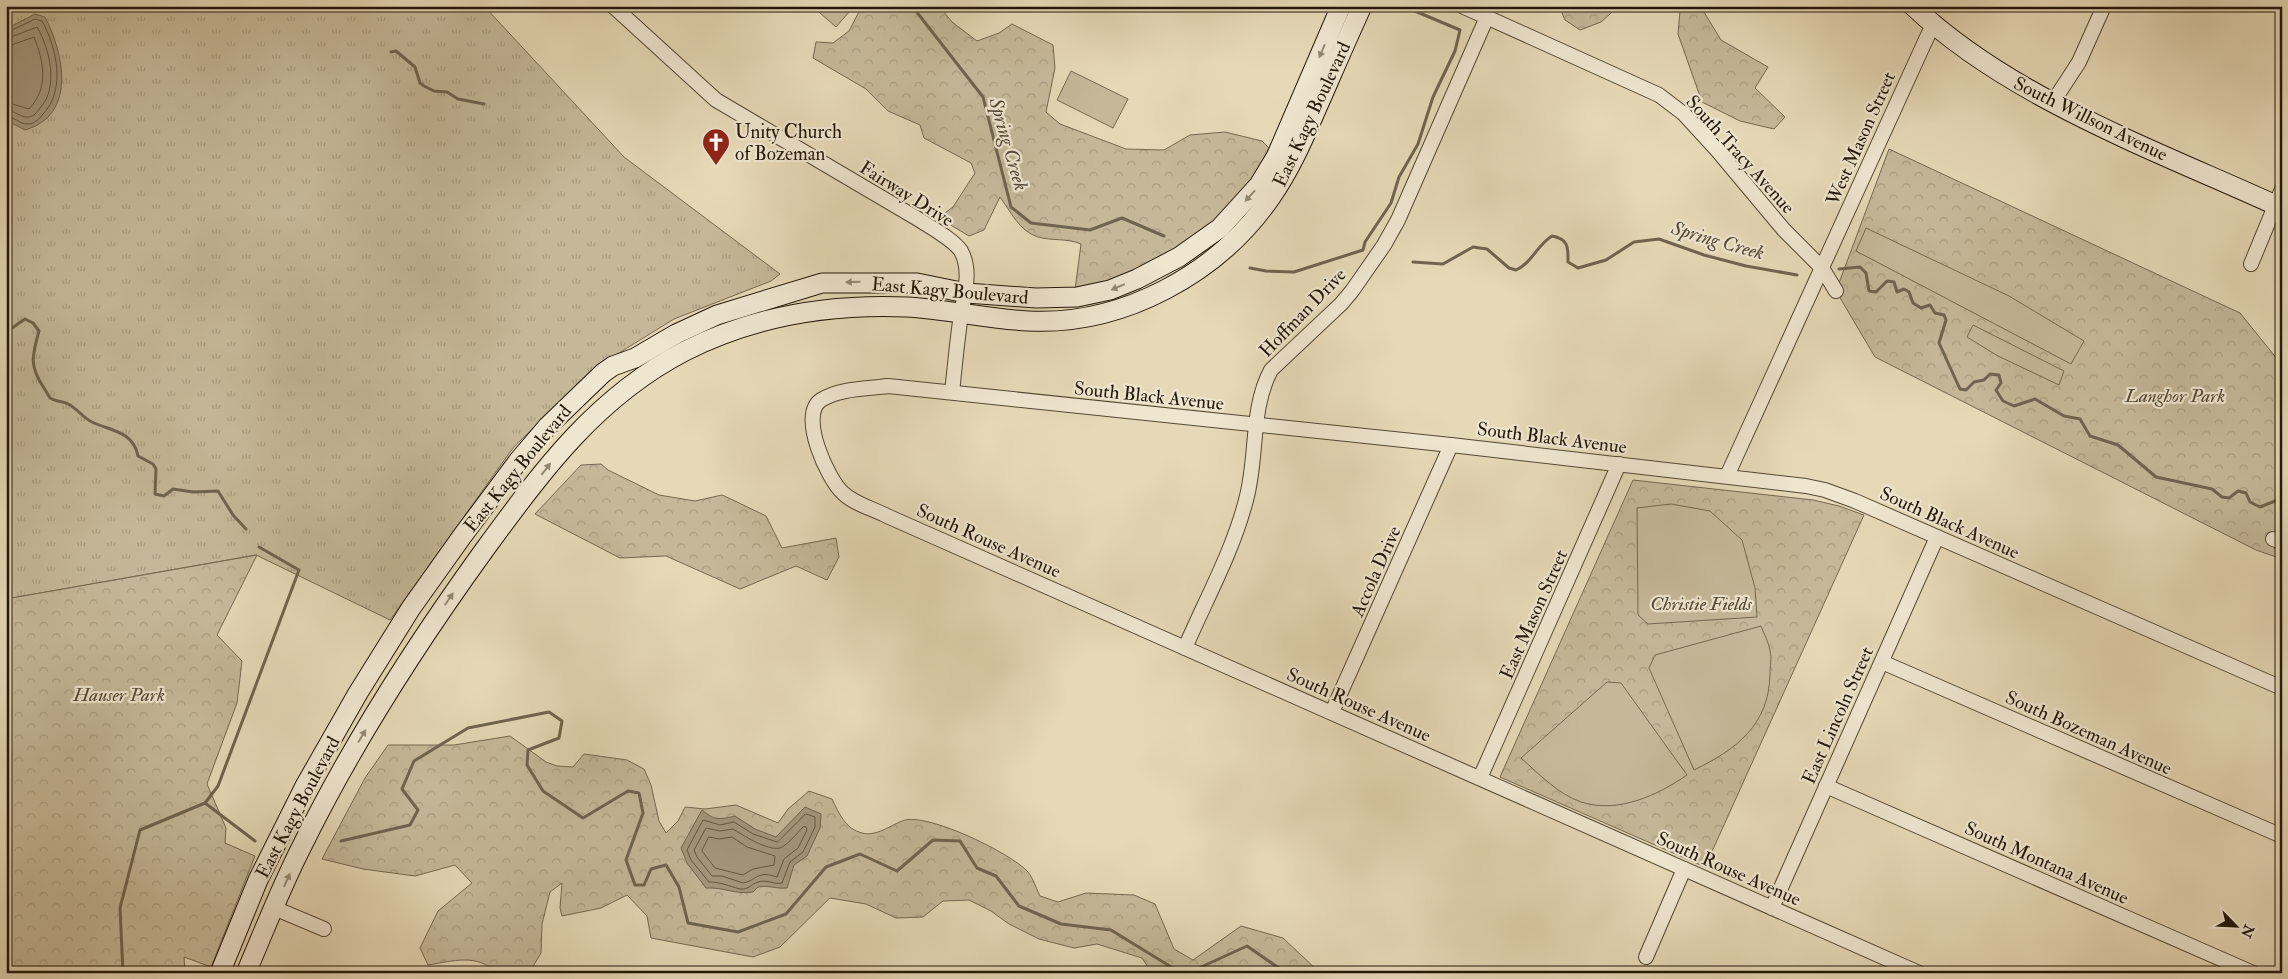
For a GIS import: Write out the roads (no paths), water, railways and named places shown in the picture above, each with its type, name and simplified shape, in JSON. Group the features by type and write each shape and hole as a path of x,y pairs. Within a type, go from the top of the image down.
{"main road":[{"name":"East Kagy Boulevard","path":"220,973 276,842 358,692 411,608 463,535 519,460 548,426 580,394 613,366 635,358 676,334 717,315 744,305 822,283 917,283 966,293 1036,298 1077,297 1110,290 1179,257 1220,228 1259,185 1276,157 1341,6"},
{"name":"East Kagy Boulevard","path":"246,973 301,847 337,780 399,675 455,591 542,474 577,431 610,400 686,350 727,333 768,320 819,309 910,307 1028,321 1059,321 1092,315 1143,300 1183,279 1220,254 1245,230 1271,198 1294,160 1362,6"},
{"name":"South Willson Avenue","path":"1913,6 1965,49 1999,72 2068,111 2279,201"}],"street":[{"name":"Fairway Drive","path":"613,6 716,100 942,235 960,251 966,268 966,293 961,314 952,392"},
{"name":"South Tracy Avenue","path":"1462,6 1660,95 1684,114 1784,230 1822,268 1836,291"},
{"path":"2053,102 2079,62 2104,6"},
{"name":"Hoffman Drive","path":"1185,648 1236,531 1246,501 1252,478 1259,401 1264,383 1271,370 1341,304 1384,245 1398,220 1487,17"},
{"name":"West Mason Street","path":"1822,268 1933,24"},
{"path":"2251,264 2279,201"},
{"path":"1727,476 1822,268"},
{"name":"South Black Avenue","path":"814,438 812,413 818,401 834,394 888,386 1451,445 1727,476 1825,490 1855,501 2282,688"},
{"name":"South Rouse Avenue","path":"814,438 829,474 844,495 1919,973"},
{"name":"Accola Drive","path":"1332,712 1451,445"},
{"name":"East Mason Street","path":"1480,778 1620,464"},
{"name":"East Lincoln Street","path":"1772,908 1937,537"},
{"name":"South Bozeman Avenue","path":"1882,662 2282,836"},
{"name":"South Montana Avenue","path":"1826,786 2253,973"},
{"path":"1646,957 1684,869"},
{"path":"274,908 324,929"}],"water":[{"path":"35,14 45,17 52,32 61,65 62,82 59,97 53,111 42,122 25,130 6,120 6,29"},
{"path":"805,807 821,814 820,828 807,856 794,865 787,888 758,887 753,892 747,893 706,888 687,863 681,848 702,810 710,816 717,818 735,816 755,829 776,837"}],"waterway":[{"name":"Spring Creek","path":"912,6 983,97 1011,207 1031,223 1090,230 1122,218 1164,236"},
{"path":"1250,268 1266,271 1294,272 1363,250 1365,242 1391,203 1399,177 1418,144 1433,97 1455,51 1460,30 1403,6"},
{"path":"391,52 396,51 415,67 420,83 424,86 434,91 447,92 458,99 484,104"},
{"name":"Spring Creek","path":"1413,262 1443,264 1473,247 1487,249 1509,268 1516,270 1522,267 1542,244 1552,236 1558,237 1565,242 1568,262 1578,268 1606,260 1634,242 1659,239 1704,255 1746,266 1797,275"},
{"name":"Spring Creek","path":"1839,269 1860,267 1866,273 1869,291 1876,292 1887,281 1894,282 1897,292 1904,289 1909,292 1913,303 1921,308 1930,305 1935,313 1944,315 1946,320 1939,343 1960,389 1966,390 1974,382 1984,380 1990,374 1999,375 2001,383 1996,390 2003,401 2014,406 2035,399 2064,416 2080,419 2090,436 2118,445 2156,477 2212,489 2222,497 2229,498 2238,491 2246,493 2250,502 2260,507 2275,501 2282,494"},
{"path":"6,325 12,328 25,319 33,323 39,331 33,361 34,367 39,380 50,398 68,404 89,420 120,433 131,441 138,456 153,464 156,469 155,494 164,496 173,489 193,492 218,491 233,515 246,529"},
{"path":"123,973 120,908 140,830 205,803 218,786 299,570 259,547"},
{"path":"341,841 410,825 418,810 402,789 414,761 468,728 549,712 562,721 559,738 528,750 527,765 543,791 583,818 628,791 639,793 643,813 626,860 635,885 644,885 651,869 666,865 679,887 688,923 738,932 786,914 826,867 860,854 897,871 933,840 960,841 977,868 996,876 1019,906 1061,924 1111,930 1181,973"},
{"path":"205,803 255,841"},
{"path":"1188,973 1247,946 1286,973"}],"place":[{"name":"Unity Church of Bozeman","path":"716,166"}],"park label":[{"name":"Langhor Park","path":"2175,395"},
{"name":"Christie Fields","path":"1701,603"},
{"name":"Hauser Park","path":"119,694"}]}
